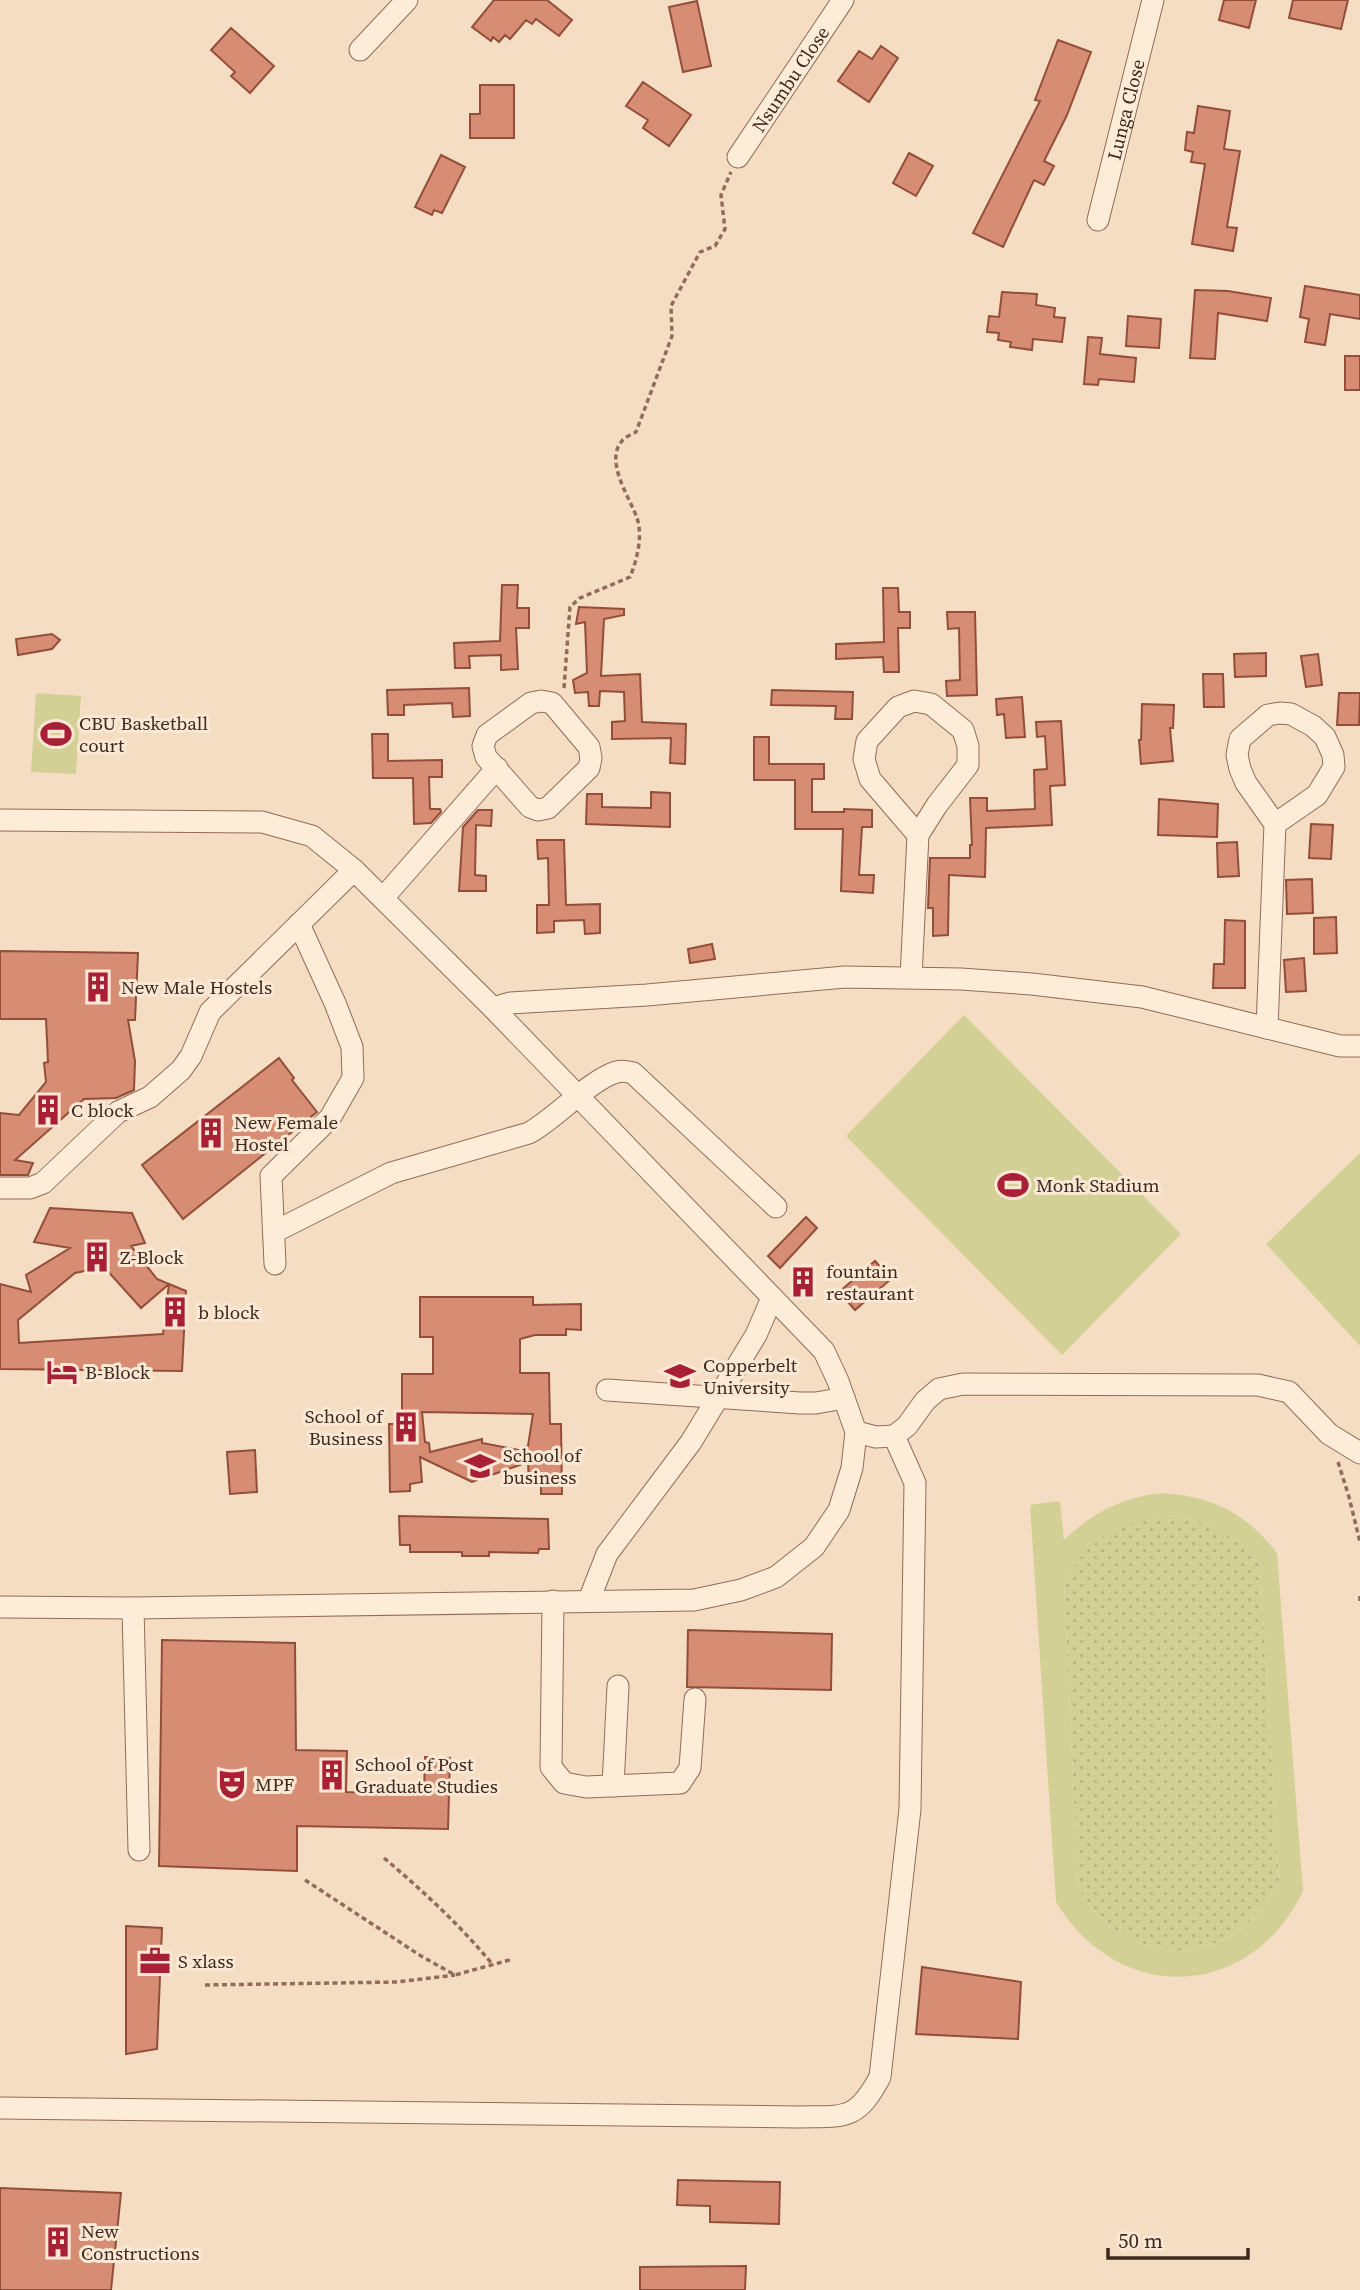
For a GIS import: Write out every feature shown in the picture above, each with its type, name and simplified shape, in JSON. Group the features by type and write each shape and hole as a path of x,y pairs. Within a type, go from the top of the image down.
{"street":[{"path":"360,50 407,0"},
{"name":"Nsumbu Close","path":"738,157 843,0"},
{"name":"Lunga Close","path":"1098,220 1153,0"},
{"path":"911,977 918,835 968,765 968,747 963,730 930,704 914,701 898,707 867,741 864,759 870,779 918,835"},
{"path":"531,703 552,703 589,747 589,768 548,808 538,810 530,807 497,768 486,757 483,746 487,735 531,703"},
{"path":"1268,1028 1275,824 1246,783 1237,755 1240,739 1268,715 1291,714 1313,726 1325,737 1333,755 1334,767 1317,795 1275,824"},
{"path":"383,898 497,768"},
{"path":"0,820 261,822 312,836 354,870 493,1008 824,1352 856,1432 852,1468 839,1510 814,1547 776,1577 741,1590 694,1600 133,1608 0,1607"},
{"path":"0,1188 30,1188 43,1184 118,1112 150,1097 181,1070 191,1056 210,1012 354,870"},
{"path":"275,1264 271,1176 330,1118 353,1078 352,1047 299,924"},
{"path":"493,1008 510,1003 647,995 845,977 911,977 1032,984 1142,997 1340,1046 1360,1046"},
{"path":"274,1233 391,1174 529,1133 548,1122 578,1096 611,1074 622,1071 633,1073 776,1207"},
{"path":"589,1600 607,1554 685,1451 756,1335 772,1298"},
{"path":"856,1432 876,1437 894,1436 907,1426 925,1401 939,1389 963,1384 1258,1385 1289,1392 1329,1434 1360,1453"},
{"path":"607,1390 816,1403 844,1398"},
{"path":"0,2108 770,2117 847,2115 868,2099 880,2077 909,1809 915,1483 894,1436"},
{"path":"553,1601 551,1767 564,1783 586,1787 680,1783 690,1768 695,1699"},
{"path":"133,1608 139,1850"},
{"path":"613,1786 618,1686"}],"path":[{"path":"552,703 564,689 570,607 580,598 630,577 638,557 638,520 622,489 615,454 622,440 636,432 672,336 671,306 700,252 715,246 725,229 720,195 738,157"},
{"path":"1329,1434 1360,1542"},
{"path":"384,1858 428,1895 493,1965"},
{"path":"305,1880 421,1956 455,1975"},
{"path":"205,1985 397,1982 455,1975 513,1959"}],"shaded area":[{"name":"CBU Basketball court","path":"36,693 81,696 76,774 31,772"},
{"name":"Monk Stadium","path":"964,1015 1181,1234 1062,1355 846,1136"},
{"path":"1360,1153 1360,1346 1266,1244"},
{"path":"1148,1495 1181,1495 1213,1503 1253,1527 1277,1553 1303,1891 1280,1928 1251,1954 1218,1970 1183,1977 1147,1973 1113,1959 1082,1936 1056,1902 1030,1505 1060,1501 1064,1540 1086,1521 1109,1507","holes":["1179,1517 1218,1530 1240,1545 1260,1566 1279,1880 1261,1910 1237,1932 1211,1945 1182,1950 1153,1947 1125,1935 1099,1916 1078,1888 1064,1582 1082,1555 1118,1528 1148,1518"]},
{"path":"1164,1516 1193,1520 1218,1530 1240,1545 1260,1566 1279,1880 1260,1910 1237,1932 1210,1945 1182,1950 1152,1947 1125,1935 1099,1916 1078,1888 1064,1582 1082,1555 1105,1536 1132,1522"}],"building":[{"path":"494,0 547,0 572,20 559,36 536,19 532,24 526,20 510,39 505,35 499,42 493,37 491,41 472,27"},
{"path":"1224,0 1256,0 1249,28 1219,20"},
{"path":"1293,0 1348,0 1341,29 1289,18"},
{"path":"697,1 711,66 683,72 669,7"},
{"path":"231,28 274,66 250,93 231,76 235,72 211,50"},
{"path":"1058,40 1091,52 1067,115 1044,161 1054,166 1044,185 1034,180 1003,247 973,233 1040,101 1035,100"},
{"path":"881,46 898,58 869,102 838,81 859,51 872,59"},
{"path":"643,82 691,115 669,146 643,128 648,120 626,106"},
{"path":"480,85 514,85 514,138 470,138 470,114 480,114"},
{"path":"1198,106 1230,111 1224,149 1240,151 1227,227 1237,228 1233,251 1192,244 1205,164 1191,162 1193,152 1185,150 1187,132 1194,133"},
{"path":"909,153 933,166 916,196 893,183"},
{"path":"441,155 465,167 442,213 434,210 432,215 415,207"},
{"path":"1305,286 1360,295 1360,319 1330,314 1325,345 1305,342 1309,319 1300,317"},
{"path":"1195,290 1228,291 1271,298 1267,321 1218,313 1215,359 1190,358"},
{"path":"1002,292 1037,294 1036,305 1055,308 1054,317 1065,318 1062,342 1033,339 1032,350 1010,347 1011,342 998,340 999,333 987,332 989,316 999,317"},
{"path":"1128,316 1161,319 1159,348 1126,346"},
{"path":"1088,337 1102,338 1100,354 1136,358 1134,382 1099,379 1098,385 1084,384"},
{"path":"1345,356 1360,356 1360,390 1345,390"},
{"path":"502,585 518,585 517,608 529,608 529,628 516,628 518,669 501,670 501,655 469,656 470,668 455,668 454,643 500,641"},
{"path":"883,588 898,588 899,612 910,612 910,628 898,628 899,672 884,672 883,657 836,659 836,644 884,642"},
{"path":"579,607 624,609 624,615 604,619 601,676 640,674 642,722 686,724 685,764 670,763 671,738 612,739 612,722 625,721 624,692 600,691 599,706 589,706 588,692 575,693 573,680 587,673 585,622 576,624"},
{"path":"947,612 975,612 977,695 947,696 946,681 960,680 959,628 948,629"},
{"path":"52,634 60,640 52,649 18,655 16,639"},
{"path":"1266,653 1266,676 1235,677 1234,654"},
{"path":"1318,654 1322,685 1306,687 1301,656"},
{"path":"1203,674 1223,674 1224,707 1204,707"},
{"path":"469,688 470,716 453,717 452,703 404,705 404,715 388,715 387,690"},
{"path":"772,690 853,692 852,719 835,719 836,706 771,705"},
{"path":"1339,693 1360,693 1359,725 1337,725"},
{"path":"1022,697 1025,737 1006,738 1004,714 997,715 996,699"},
{"path":"1142,704 1174,705 1173,728 1170,728 1173,761 1141,764 1139,740"},
{"path":"1061,721 1065,785 1050,786 1052,825 986,828 985,877 949,875 948,935 933,936 933,908 928,908 930,858 970,858 970,798 987,798 987,811 1035,809 1034,770 1047,769 1045,736 1037,737 1036,722"},
{"path":"372,734 388,734 388,761 442,760 442,777 429,777 430,809 440,809 441,812 431,823 414,824 413,778 373,778"},
{"path":"754,737 769,737 769,764 824,764 824,779 812,779 812,812 872,810 872,827 862,827 859,875 874,875 873,893 841,891 843,829 795,829 795,780 754,780"},
{"path":"651,792 670,793 670,827 586,824 587,794 602,794 602,807 651,808"},
{"path":"1159,799 1218,804 1217,837 1158,835"},
{"path":"478,810 492,810 491,826 476,825 475,875 486,876 486,891 459,891 463,827"},
{"path":"1311,824 1333,825 1331,859 1309,858"},
{"path":"537,840 564,840 566,905 600,904 600,933 585,934 584,920 554,921 554,932 537,933 537,905 549,905 548,858 538,859"},
{"path":"1237,842 1239,876 1218,877 1217,843"},
{"path":"1312,879 1313,913 1287,914 1286,880"},
{"path":"1336,917 1337,953 1314,954 1314,918"},
{"path":"1225,920 1245,921 1245,988 1213,988 1214,964 1224,964"},
{"path":"712,944 715,959 690,963 688,949"},
{"path":"0,951 138,953 135,1020 128,1020 135,1061 134,1090 116,1098 84,1099 15,1160 33,1163 28,1175 0,1175 0,1113 19,1115 46,1082 46,1019 0,1019"},
{"path":"1304,958 1306,991 1286,992 1284,960"},
{"name":"New Female Hostel","path":"279,1058 317,1112 183,1219 142,1165"},
{"path":"50,1208 132,1213 145,1243 131,1246 157,1279 186,1291 182,1371 0,1369 0,1284 31,1292 26,1275 70,1248 34,1242","holes":["104,1267 141,1308 169,1284 163,1334 19,1343 18,1320 75,1273"]},
{"path":"806,1217 817,1228 780,1268 768,1256"},
{"path":"875,1261 891,1279 855,1310 839,1292"},
{"name":"School of Business","path":"420,1297 533,1297 533,1305 581,1304 581,1330 566,1329 566,1335 535,1335 520,1339 520,1373 549,1373 550,1424 561,1424 562,1494 541,1494 541,1484 529,1485 528,1462 472,1482 420,1457 422,1482 410,1484 410,1491 390,1492 389,1424 402,1424 402,1374 433,1374 433,1337 420,1337","holes":["422,1412 533,1414 528,1446 524,1447 524,1451 482,1443 482,1439 430,1452 429,1443 425,1442"]},
{"path":"255,1450 257,1492 230,1494 227,1452"},
{"path":"399,1516 548,1519 549,1549 539,1549 538,1553 489,1552 489,1556 462,1556 462,1552 410,1552 410,1545 400,1545"},
{"path":"688,1630 832,1634 831,1690 687,1687"},
{"name":"MPF","path":"162,1640 295,1643 296,1750 347,1751 346,1792 424,1794 425,1757 450,1758 448,1829 297,1826 297,1871 159,1866"},
{"path":"126,1926 162,1928 157,2049 126,2054"},
{"path":"922,1967 1021,1982 1018,2039 916,2034"},
{"path":"678,2180 780,2182 779,2224 710,2222 710,2206 677,2205"},
{"name":"New Constructions","path":"0,2188 121,2193 111,2290 0,2290"},
{"path":"746,2266 745,2290 640,2290 640,2267"}],"place":[{"name":"CBU Basketball court","path":"56,734"},
{"name":"New Male Hostels","path":"98,987"},
{"name":"C block","path":"48,1110"},
{"name":"New Female Hostel","path":"211,1133"},
{"name":"Monk Stadium","path":"1013,1185"},
{"name":"Z-Block","path":"97,1257"},
{"name":"fountain restaurant","path":"803,1282"},
{"name":"b block","path":"175,1312"},
{"name":"B-Block","path":"62,1372"},
{"name":"Copperbelt University","path":"680,1376"},
{"name":"School of Business","path":"406,1427"},
{"name":"School of business","path":"480,1466"},
{"name":"School of Post Graduate Studies","path":"332,1775"},
{"name":"MPF","path":"232,1784"},
{"name":"S xlass","path":"155,1961"},
{"name":"New Constructions","path":"58,2242"}]}
